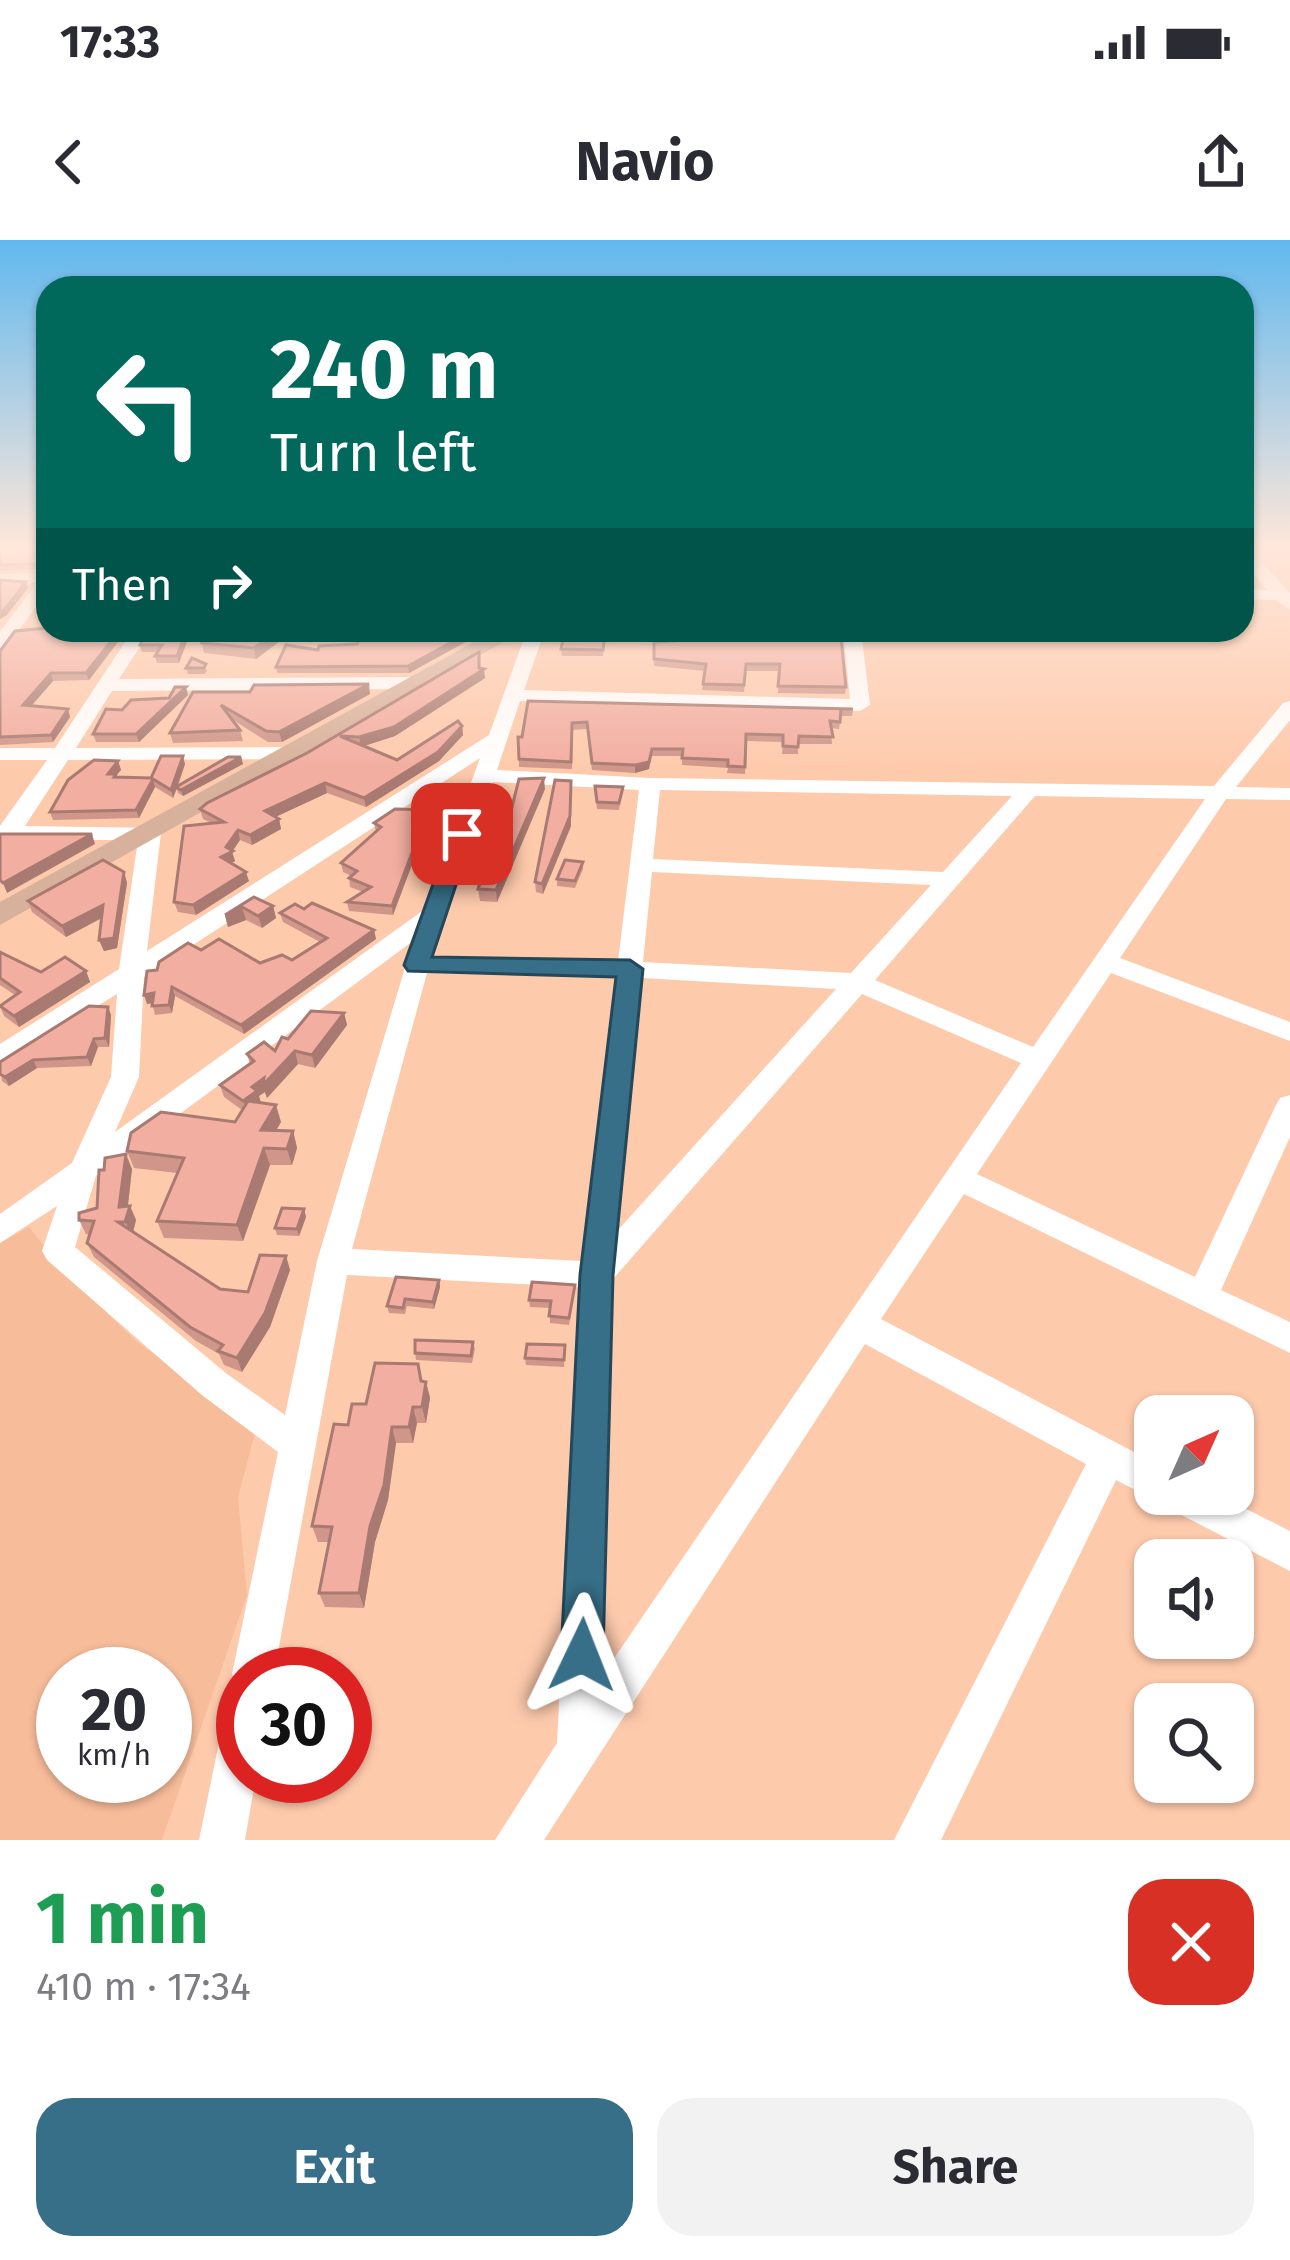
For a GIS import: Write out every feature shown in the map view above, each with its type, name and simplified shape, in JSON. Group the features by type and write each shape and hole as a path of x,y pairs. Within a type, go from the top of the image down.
{"main road":[{"path":"0,915 491,642"}],"street":[{"path":"5,833 134,642"},
{"path":"258,1647 333,1261 417,965 532,642"},
{"path":"512,694 860,705 853,642"},
{"path":"106,685 415,683"},
{"path":"518,1840 859,1324 1218,795 1290,707"},
{"path":"0,1057 496,739"},
{"path":"0,754 292,753"},
{"path":"482,775 650,784 1290,794"},
{"path":"578,1750 597,1275 650,784"},
{"path":"597,1275 1027,792"},
{"path":"5,833 150,833 131,974 125,1077 83,1171 58,1251 215,1385 296,1444"},
{"path":"641,865 949,879"},
{"path":"0,1231 434,914"},
{"path":"1106,962 1290,1032"},
{"path":"417,965 630,969 857,982 1039,1060"},
{"path":"1202,1296 1286,1126"},
{"path":"958,1178 1290,1338"},
{"path":"333,1261 597,1275"},
{"path":"859,1324 1134,1471"},
{"path":"917,1840 1108,1458"},
{"path":"1219,1515 1290,1552"},
{"path":"222,1840 229,1803"}],"shaded area":[{"path":"29,1227 65,1273 136,1341 256,1429 238,1497 247,1595 229,1647 216,1647 216,1684 192,1754 192,1647 36,1647 36,1803 175,1803 162,1840 0,1840 0,1243"}],"building":[{"path":"36,629 36,642 111,642 86,673 51,673 23,705 68,709 51,735 0,737 0,651 15,631"},
{"path":"182,642 177,656 155,656 162,645 140,645"},
{"path":"202,642 262,642 254,648"},
{"path":"452,642 408,666 276,667 286,645 318,650 319,646"},
{"path":"562,642 604,642 603,650 561,649"},
{"path":"654,642 841,642 846,687 778,686 780,664 746,664 744,685 703,684 706,664 654,659"},
{"path":"479,652 479,668 484,669 394,727 359,737 340,736 397,760 458,721 462,726 438,752 364,798 325,783 265,811 279,819 250,835 238,830 226,847 233,851 221,857 246,872 193,905 174,902 184,826 224,822 200,809 207,803 307,753"},
{"path":"192,658 206,664 204,668 186,668"},
{"path":"369,684 279,732 266,731 221,705 240,730 170,733 193,692 250,692 254,685"},
{"path":"175,687 186,687 136,734 93,734 106,709 122,710 131,700 169,698"},
{"path":"528,701 853,709 841,709 840,722 830,721 833,737 799,736 798,747 783,746 783,735 746,734 745,767 728,766 728,760 682,758 683,749 652,749 649,762 635,765 592,763 587,722 572,723 571,762 519,759 518,737 522,737"},
{"path":"161,756 183,756 171,790 153,779 136,810 50,812 68,780 94,760 118,761 108,774 116,774 114,777 151,778"},
{"path":"228,757 241,757 181,790 176,787"},
{"path":"544,778 496,890 478,889 489,857 480,856 498,829 506,831 519,779"},
{"path":"555,780 571,781 570,816 542,884 535,882"},
{"path":"595,786 623,787 619,803 597,802"},
{"path":"395,809 430,810 392,906 347,902 371,887 349,878 357,871 341,863 381,827 374,823"},
{"path":"0,834 92,834 3,883"},
{"path":"103,860 124,872 114,938 99,940 103,905 62,926 28,901"},
{"path":"565,860 583,862 575,881 557,879"},
{"path":"254,897 273,906 258,916 242,907 225,915"},
{"path":"312,903 374,930 241,1025 172,987 169,1005 152,1006 154,993 144,995 147,971 157,970 159,962 188,943 201,950 219,939 260,963 282,955 292,960 327,938 280,913 295,904 304,909"},
{"path":"0,952 41,972 65,957 86,971 14,1016 0,1006 20,992 0,978"},
{"path":"89,1006 108,1007 105,1038 94,1039 87,1057 33,1060 5,1077 0,1074 0,1062"},
{"path":"311,1011 344,1013 312,1055 295,1051 263,1085 264,1078 252,1087 257,1091 243,1101 220,1085 254,1061 247,1054 264,1042 275,1051 282,1037 288,1039"},
{"path":"248,1101 276,1105 261,1130 293,1131 287,1149 264,1148 237,1225 157,1221 184,1158 127,1151 131,1133 161,1112 235,1122"},
{"path":"126,1154 119,1207 130,1206 125,1222 118,1222 220,1289 248,1292 260,1255 286,1256 265,1313 237,1358 218,1351 223,1345 190,1327 87,1243 94,1221 79,1220 79,1213 97,1208 99,1170 104,1170 105,1158"},
{"path":"282,1208 304,1209 297,1229 275,1228"},
{"path":"396,1277 439,1280 433,1302 405,1299 403,1308 387,1306"},
{"path":"532,1282 575,1285 569,1318 549,1316 551,1301 529,1300"},
{"path":"415,1340 473,1342 471,1356 415,1353"},
{"path":"527,1344 565,1345 564,1360 525,1358"},
{"path":"375,1363 418,1364 421,1381 426,1382 422,1407 413,1407 409,1427 392,1427 359,1593 319,1593 332,1527 312,1526 334,1424 348,1425 352,1404 366,1404"}],"route":[{"path":"462,834 417,965 630,969 597,1275 582,1655"}]}
